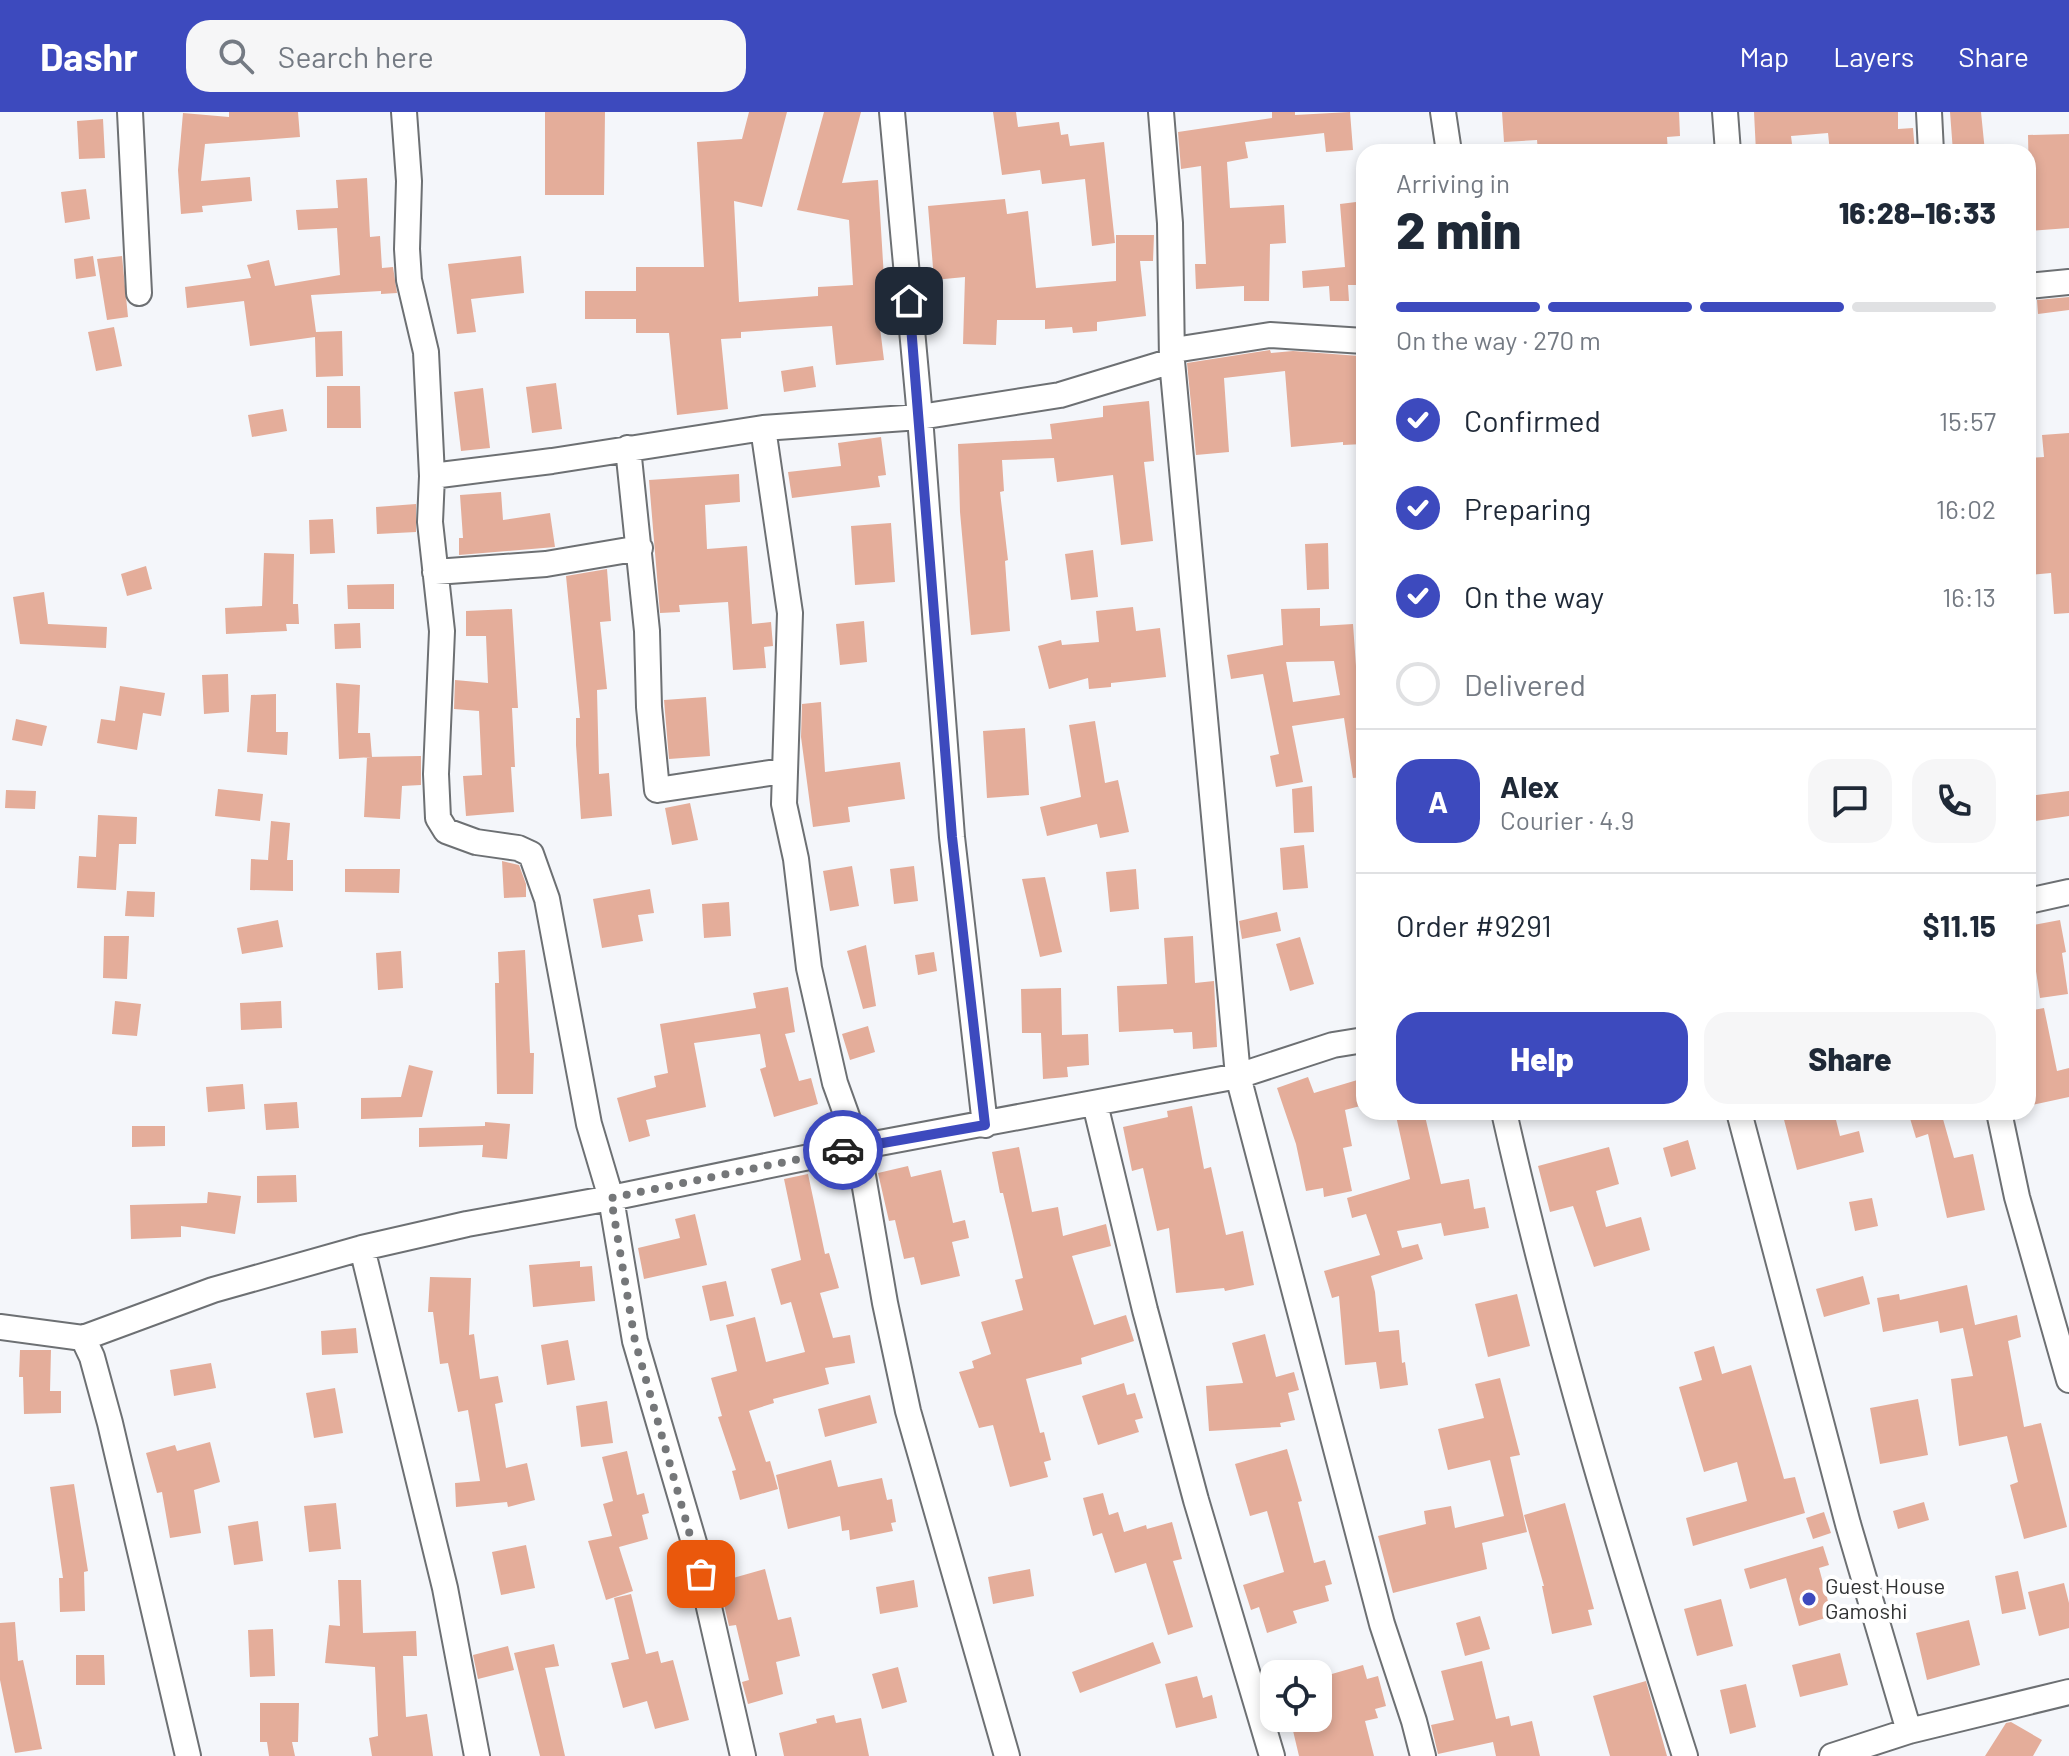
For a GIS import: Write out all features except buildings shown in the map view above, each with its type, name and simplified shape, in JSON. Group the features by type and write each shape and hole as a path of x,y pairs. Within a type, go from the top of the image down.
{"street":[{"path":"130,112 139,293"},
{"path":"404,112 409,181 409,280 426,352 432,476 430,522 442,631 436,774 438,818 446,831 476,842 518,848 531,854 547,899 589,1124 611,1198 635,1341 695,1546 743,1756"},
{"path":"892,112 920,417 952,837 985,1125"},
{"path":"1161,112 1170,223 1173,356 1238,1076 1382,1624 1423,1756"},
{"path":"1443,112 1448,144"},
{"path":"1725,112 1727,144"},
{"path":"1929,112 1931,144"},
{"path":"2036,285 2069,282"},
{"path":"432,476 763,428 920,417 1060,395 1173,356 1270,335 1356,340"},
{"path":"763,428 790,613 784,804 796,859 809,968 835,1083 858,1147 885,1303 908,1411 1007,1756"},
{"path":"628,448 640,548 657,790 783,771"},
{"path":"435,572 546,564 640,548"},
{"path":"2036,899 2069,892"},
{"path":"0,1327 83,1338 213,1290 362,1248 467,1224 858,1147 1238,1076 1333,1045 1356,1041"},
{"path":"1095,1104 1192,1485 1272,1756"},
{"path":"1506,1120 1534,1245 1573,1388 1627,1574 1685,1756"},
{"path":"1741,1120 1840,1494 1909,1731"},
{"path":"2001,1120 2017,1197 2069,1380"},
{"path":"362,1248 445,1588 477,1756"},
{"path":"83,1338 92,1357 110,1423 188,1756"},
{"path":"1832,1756 1909,1731 2069,1692"}],"way so far":[{"path":"701,1574 635,1341 611,1198 843,1150"}],"place":[{"name":"Guest House Gamoshi","path":"1809,1599"}],"route":[{"path":"843,1150 985,1125 952,837 909,301"}]}
